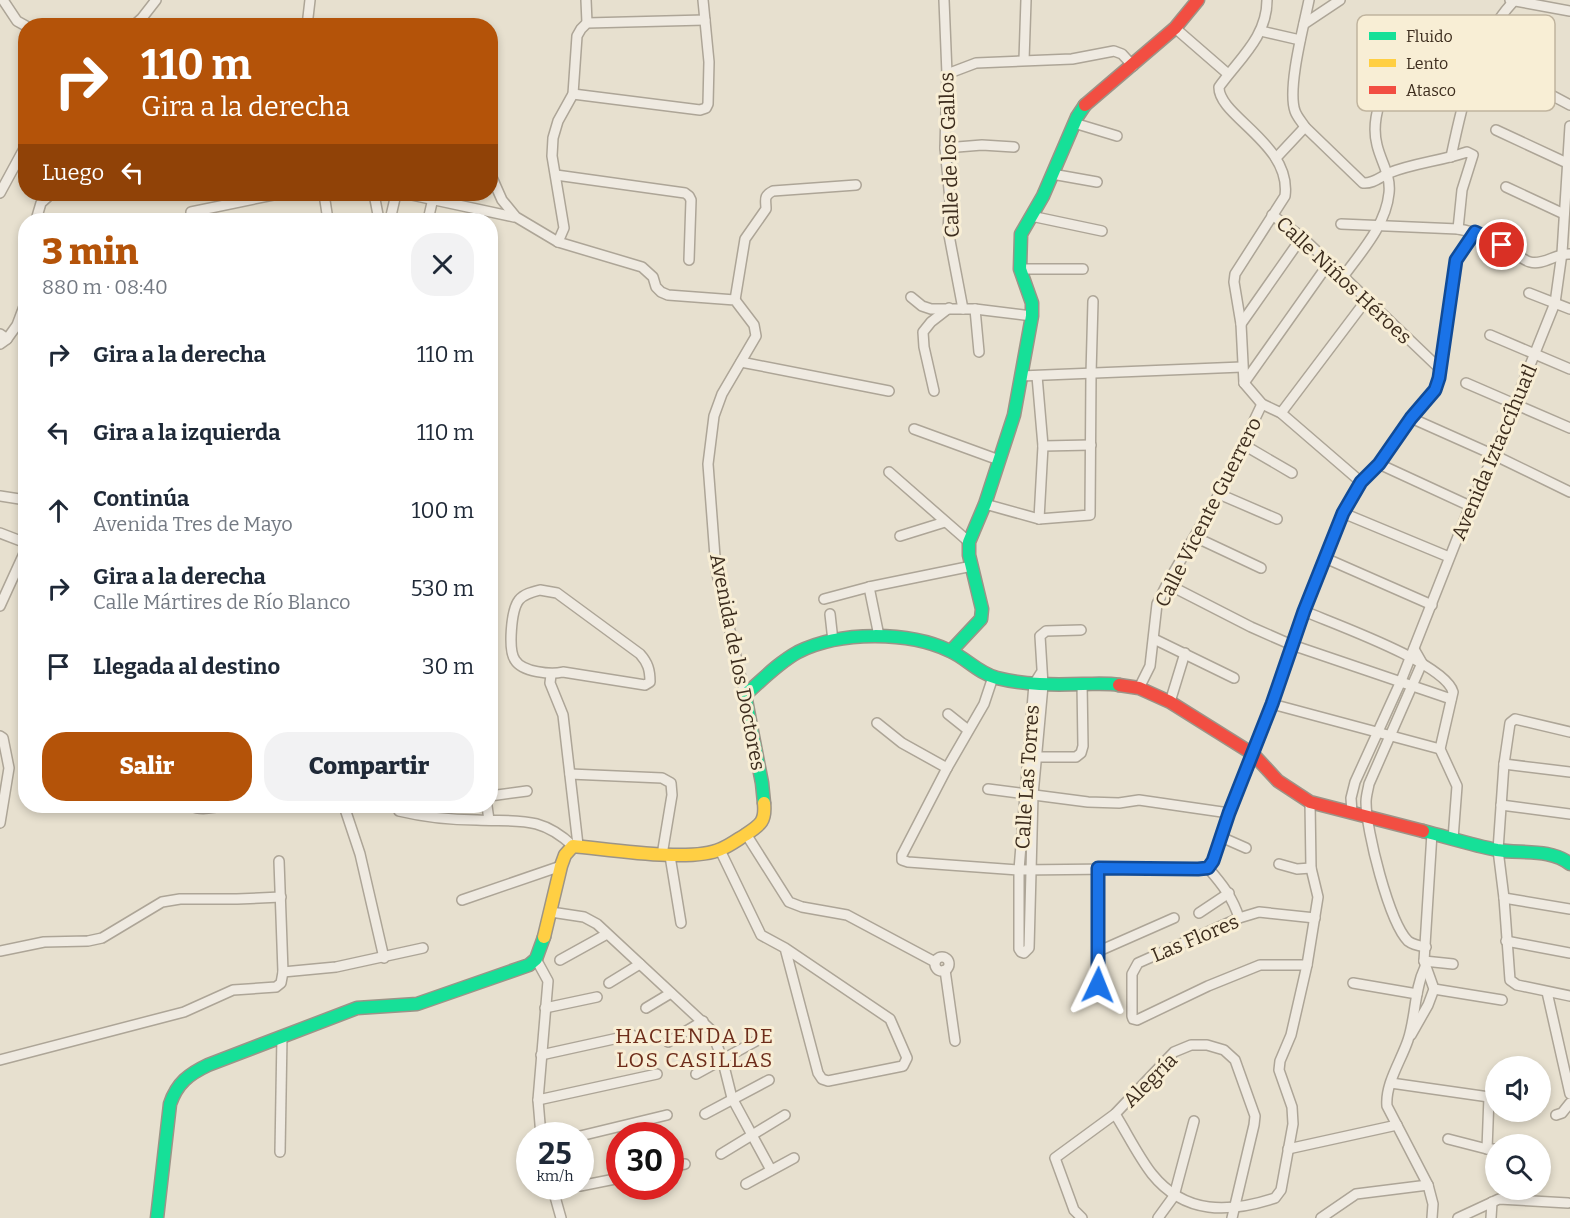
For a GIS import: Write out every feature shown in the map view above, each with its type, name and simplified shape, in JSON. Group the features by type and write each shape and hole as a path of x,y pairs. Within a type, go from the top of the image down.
{"main road":[{"path":"951,651 981,619 982,609 969,555 969,542 985,504 1014,415 1032,316 1032,303 1020,269 1021,234 1043,196 1074,123 1086,104 1176,28 1198,0"},
{"path":"745,695 791,657 816,645 879,636 919,640 951,651 977,670 993,677 1116,684 1139,688 1170,702 1253,754 1278,781 1310,802 1498,850 1546,854 1563,858 1570,864"},
{"name":"Avenida de los Doctores","path":"575,846 666,856 705,854 720,850 760,825 765,814 762,783 745,695"},
{"path":"157,1218 166,1125 173,1090 185,1077 208,1065 357,1008 417,1004 529,965 536,959 551,912 565,855 575,846"}],"street":[{"path":"3,0 18,22"},
{"path":"142,18 156,0"},
{"path":"309,18 310,0"},
{"path":"586,0 587,23"},
{"path":"573,93 700,110 706,108 709,62 703,0"},
{"name":"Calle de los Gallos","path":"944,0 947,74 945,148 950,200 948,230 963,309"},
{"path":"1024,60 1026,0"},
{"path":"1176,28 1228,74 1261,32 1267,0"},
{"path":"1309,0 1300,40 1293,90 1294,110 1305,127 1363,183 1370,184 1388,173 1467,152 1473,155 1462,190 1458,229"},
{"path":"1304,24 1340,0"},
{"path":"1502,15 1512,1 1570,11"},
{"path":"558,242 564,228 552,156 553,138 558,121 573,93 578,36 581,29 587,23 705,20"},
{"path":"1261,32 1300,40"},
{"path":"947,74 976,63 1072,59 1114,51 1122,54 1133,66"},
{"name":"Calle Niños Héroes","path":"1228,74 1219,87 1221,98 1261,139 1284,173 1287,183 1285,196 1272,214 1302,237 1439,368"},
{"path":"1555,97 1570,105"},
{"path":"1343,277 1379,225 1389,194 1388,173 1377,145 1375,130 1378,111"},
{"path":"1451,157 1460,111"},
{"path":"1074,123 1117,136"},
{"name":"Avenida Iztaccíhuatl","path":"1352,813 1355,782 1413,653 1449,557 1494,455 1555,303 1566,254 1564,214 1570,126"},
{"path":"1276,158 1305,127"},
{"path":"1496,130 1567,163"},
{"path":"945,148 982,145 1014,147"},
{"path":"0,193 18,160"},
{"path":"1052,174 1097,182"},
{"path":"556,175 685,193 691,200 689,260"},
{"path":"454,201 516,217 558,242 642,267 652,277 656,287 668,295 735,300 742,247 766,209 767,194 773,190 856,185"},
{"path":"1506,187 1564,214"},
{"path":"498,191 502,200 516,217"},
{"path":"191,212 244,201"},
{"path":"1272,214 1235,274 1234,282 1241,324 1244,383 1262,404 1281,413 1361,482"},
{"path":"1031,216 1102,231"},
{"path":"1341,224 1458,229 1475,232 1530,262 1541,263 1566,254"},
{"path":"1208,868 1213,861 1304,611 1343,513 1361,482 1379,464 1411,418 1435,390 1439,378 1456,260 1475,232"},
{"path":"1241,324 1302,237"},
{"path":"1244,383 1329,263"},
{"path":"1020,269 1083,269"},
{"path":"1529,293 1570,309"},
{"path":"911,297 922,306 931,309 975,309 1032,316"},
{"name":"Avenida de los Doctores","path":"735,300 754,325 756,336 722,394 714,416 708,464 716,570 745,695"},
{"path":"1281,413 1367,300"},
{"path":"985,504 1039,519 1090,515 1093,301"},
{"path":"934,391 923,332 948,308"},
{"path":"975,309 979,352"},
{"path":"2,339 18,322"},
{"path":"1490,334 1570,369"},
{"path":"741,362 890,391"},
{"path":"1021,376 1242,367"},
{"path":"1036,376 1043,446 1039,519"},
{"path":"1466,383 1570,428"},
{"name":"Calle Vicente Guerrero","path":"1139,688 1150,666 1157,604 1219,494 1244,446 1262,404"},
{"path":"1411,418 1570,492"},
{"path":"914,429 999,460"},
{"path":"1043,446 1091,445"},
{"path":"1244,446 1292,473"},
{"path":"1379,464 1470,506"},
{"path":"889,472 969,542"},
{"path":"1219,494 1277,519"},
{"path":"0,496 18,499"},
{"path":"1343,513 1449,557"},
{"path":"900,536 945,522"},
{"path":"0,533 18,540"},
{"path":"1195,537 1261,568"},
{"path":"1325,558 1432,605"},
{"path":"824,599 869,587 972,566"},
{"path":"0,606 18,567"},
{"path":"1167,584 1251,627 1292,645 1451,699"},
{"path":"869,587 879,636"},
{"path":"540,590 557,593 640,654 647,661 650,682 645,685 563,672 551,675 522,666 516,662 513,655 512,627 516,605 520,598 529,592 540,590"},
{"path":"1304,611 1413,653 1422,663 1452,685 1454,692 1440,748 1457,786 1453,839"},
{"path":"830,614 833,641"},
{"path":"1039,681 1042,632 1081,630"},
{"path":"1154,639 1234,678"},
{"path":"1170,702 1185,653"},
{"path":"1422,663 1369,784 1366,801 1367,817 1382,881 1400,931 1410,943 1426,947"},
{"path":"551,675 550,683 563,715 575,846"},
{"path":"993,677 984,704 947,768 902,855 902,860 1024,870 1208,868 1229,893 1235,903 1239,918"},
{"name":"Calle Las Torres","path":"1029,795 1035,757 1039,681"},
{"name":"Calle Las Torres","path":"1024,870 1039,681"},
{"path":"1035,757 1076,757 1081,753 1083,746 1082,683"},
{"path":"1272,704 1440,748"},
{"path":"948,714 968,730"},
{"path":"1570,732 1512,720 1510,723 1504,764 1498,850 1510,980 1517,985 1570,996"},
{"path":"878,723 902,742 947,768"},
{"path":"0,736 3,738 9,768 0,823"},
{"path":"1504,764 1570,772"},
{"path":"570,774 662,778 671,783 672,795 666,856 681,923"},
{"path":"988,789 1088,802 1119,803 1139,800 1229,813"},
{"path":"498,795 527,791"},
{"path":"1115,1114 1152,1174 1174,1196 1191,1204 1213,1209 1235,1207 1275,1198 1281,1190 1293,1124 1292,1107 1279,1070 1280,1061 1291,1035 1307,964 1318,897 1311,868 1310,802"},
{"path":"1501,805 1570,814"},
{"path":"346,813 360,854 384,958"},
{"path":"407,813 457,819 520,820 543,825 560,834 575,846"},
{"path":"488,813 489,820"},
{"path":"1432,833 1425,964 1409,1037 1386,1096 1387,1106 1428,1185 1433,1204 1432,1218"},
{"path":"746,834 789,902 802,907 848,915 935,962 940,957 944,958 948,964 945,970 955,1041"},
{"path":"1221,837 1246,848"},
{"path":"720,850 761,935 785,948 890,1019 907,1058 903,1066 828,1081 822,1079 818,1073 785,948"},
{"path":"0,1060 184,1012 233,990 276,987 281,983 283,972 279,861"},
{"path":"1279,864 1297,869 1311,868"},
{"path":"462,900 561,866"},
{"path":"1098,868 1098,985"},
{"path":"1024,870 1029,948 1024,953 1019,949 1024,870"},
{"path":"1199,913 1229,893"},
{"path":"0,951 44,942 88,941 102,938 162,902 180,899 281,897"},
{"path":"1504,898 1570,909"},
{"path":"551,912 584,917 597,924 711,1030 722,1058 732,1098 771,1170"},
{"name":"Las Flores","path":"1307,964 1260,965 1208,986 1137,1020 1133,1019 1132,974 1138,963 1239,918 1259,912 1315,918"},
{"path":"1099,951 1174,918"},
{"path":"560,960 607,934"},
{"path":"1506,941 1570,953"},
{"path":"283,972 324,969 423,948"},
{"path":"536,959 548,981 538,1100 540,1122"},
{"path":"609,983 640,964"},
{"path":"1425,964 1454,964"},
{"path":"1409,1037 1419,1024 1434,989 1425,964"},
{"path":"1353,983 1417,994"},
{"path":"1434,989 1502,1000"},
{"path":"1547,992 1570,1094"},
{"path":"646,1008 671,993"},
{"path":"545,1008 597,997"},
{"path":"668,1042 703,1021"},
{"path":"541,1055 632,1035"},
{"path":"280,1152 282,1036"},
{"path":"696,1074 756,1041"},
{"name":"Alegría","path":"1082,1218 1074,1210 1055,1158 1115,1114 1174,1052 1191,1046 1207,1045 1224,1050 1235,1060 1255,1116 1232,1218"},
{"path":"538,1100 657,1074"},
{"path":"705,1114 769,1080"},
{"path":"1391,1083 1485,1097"},
{"path":"1556,1115 1562,1113 1570,1104"},
{"path":"594,1133 668,1115"},
{"path":"721,1154 786,1115"},
{"path":"1158,1218 1174,1196 1194,1121"},
{"path":"1288,1149 1397,1125"},
{"path":"1448,1139 1485,1148"},
{"path":"746,1184 794,1158"},
{"path":"1321,1218 1356,1194 1428,1185"},
{"path":"1458,1218 1499,1199 1568,1203"},
{"path":"556,1200 561,1218"},
{"path":"1491,1218 1492,1202"}],"traffic: fast":[{"path":"951,651 981,619 982,609 969,555 969,542 985,504 1014,415 1032,316 1032,303 1020,269 1021,234 1043,196 1077,117 1085,105"},
{"path":"764,803 745,695 784,661 815,645 853,637 895,637 933,644 956,654 978,669 997,678 1040,684 1119,685"},
{"path":"1423,831 1497,850 1535,852 1554,856 1570,864"},
{"path":"157,1218 170,1104 176,1090 189,1076 208,1065 357,1008 417,1004 529,965 536,959 544,937"}],"traffic: slow":[{"path":"544,937 561,866 565,855 573,846 670,855 707,853 727,846 758,825 763,819 764,803"}],"traffic: jam":[{"path":"1085,105 1175,28 1198,0"},
{"path":"1119,685 1139,688 1170,702 1253,754 1278,781 1310,802 1423,831"}],"district":[{"name":"HACIENDA DE LOS CASILLAS","path":"695,1048"}],"route":[{"path":"1098,985 1098,868 1198,869 1208,868 1213,861 1304,611 1343,513 1361,482 1379,464 1411,418 1435,390 1439,378 1456,260 1475,232 1502,245"}]}
